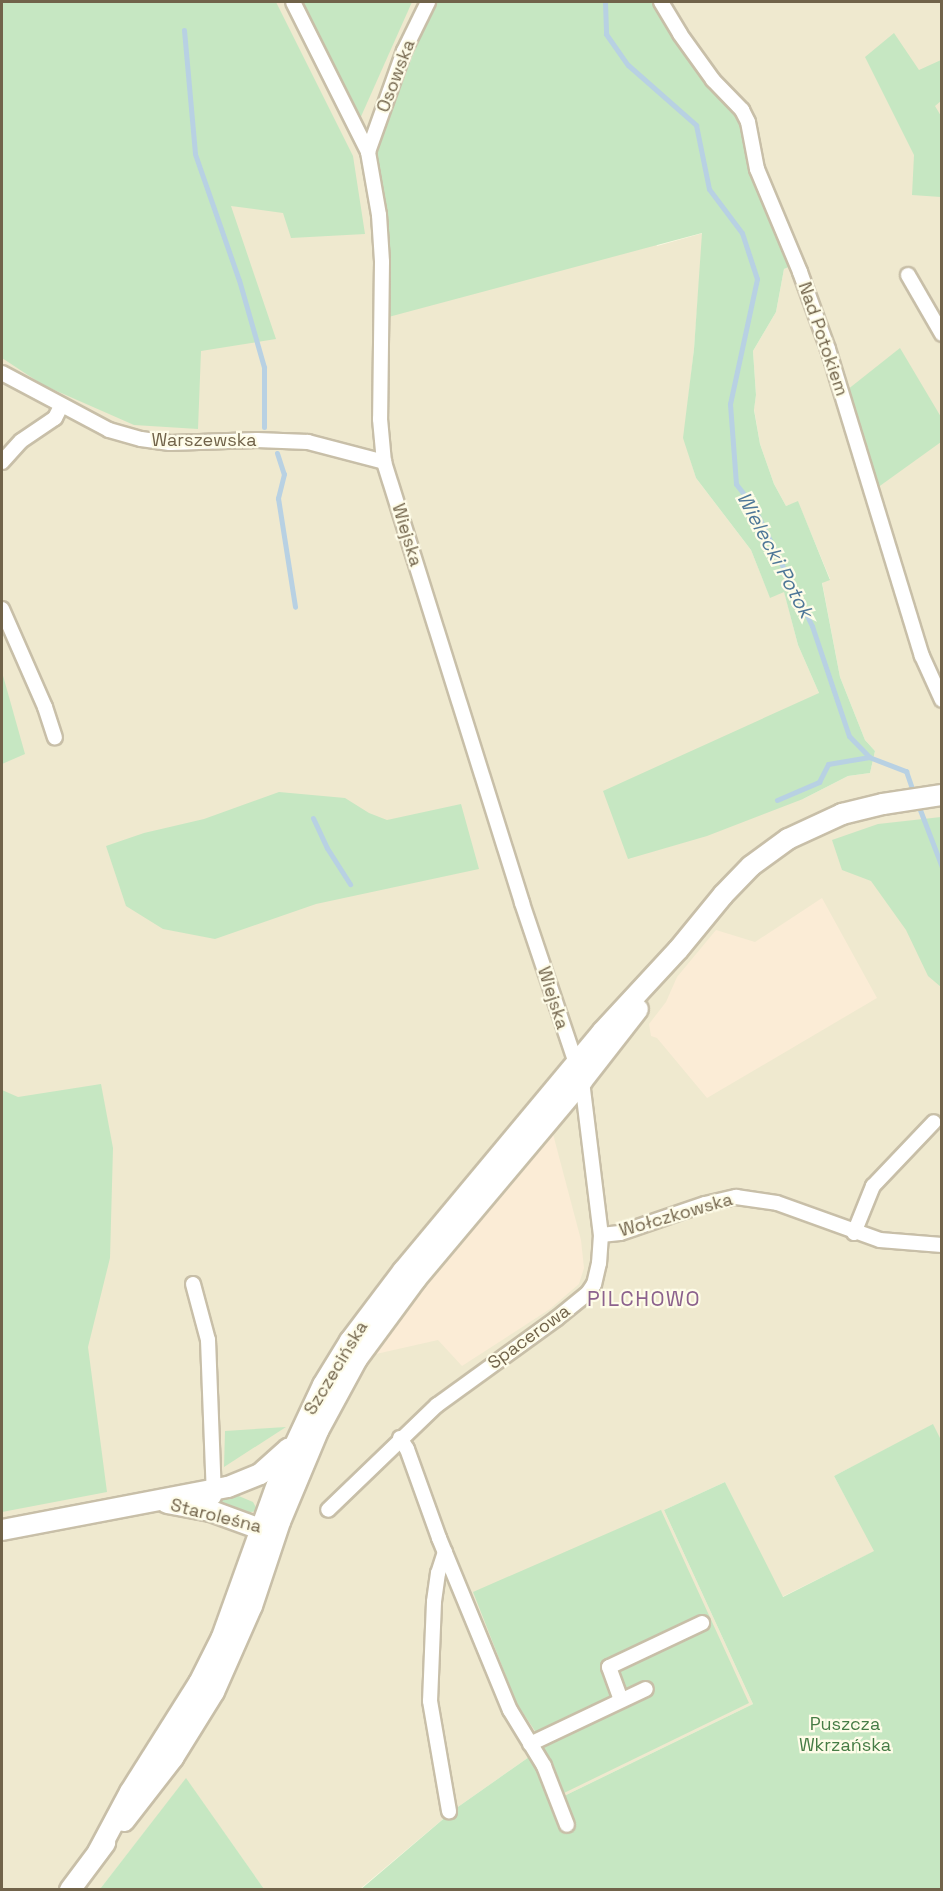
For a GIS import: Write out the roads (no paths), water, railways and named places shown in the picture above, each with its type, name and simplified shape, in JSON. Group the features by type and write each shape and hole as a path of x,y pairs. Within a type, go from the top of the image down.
{"main road":[{"name":"Szczecińska","path":"98,1852 130,1792 200,1683 238,1598 260,1529 304,1423 330,1373 371,1311 579,1073 631,1018 678,950 734,883 767,853 821,822 883,804 942,795"},
{"name":"Szczecińska","path":"70,1890 159,1777 214,1692 252,1606 280,1522 318,1431 364,1348 579,1073"},
{"name":"Staroleśna","path":"2,1530 245,1482 274,1464 287,1450 304,1423"},
{"name":"Staroleśna","path":"156,1501 211,1511 260,1529 273,1528 280,1522 270,1504 252,1492 222,1488"}],"street":[{"name":"Wiejska","path":"293,2 368,152 379,214 381,250 380,419 384,462 579,1073"},
{"name":"Osowska","path":"368,152 404,51 428,2"},
{"name":"Nad Potokiem","path":"661,2 706,71 742,110 748,122 757,169 800,272 828,349 920,647 942,700"},
{"path":"908,276 942,333"},
{"name":"Warszewska","path":"2,373 109,430 141,440 170,443 257,440 308,442 384,462"},
{"path":"2,462 21,441 55,418 62,406"},
{"path":"2,609 55,737"},
{"name":"Spacerowa","path":"328,1510 436,1405 556,1319 588,1293 594,1284 599,1263 601,1235 579,1073"},
{"path":"854,1233 873,1185 934,1122"},
{"name":"Wołczkowska","path":"601,1235 620,1233 705,1204 736,1197 777,1203 854,1233 880,1240 942,1245"},
{"path":"193,1284 208,1340 222,1488 211,1511"},
{"path":"400,1438 407,1449 445,1552 510,1710 544,1766 567,1825"},
{"path":"445,1552 438,1573 434,1602 430,1701 449,1811"},
{"path":"621,1700 609,1667 702,1623"},
{"path":"530,1744 646,1689"}],"waterway":[{"name":"Wielecki Potok","path":"605,2 606,34 628,65 696,125 709,189 742,233 757,279 730,404 736,484 753,506 812,626 849,736 869,757 906,771 914,794"},
{"path":"184,30 195,154 239,280 264,367 264,427"},
{"path":"277,453 284,474 278,498 295,607"},
{"path":"777,800 819,782 828,764 869,757"},
{"name":"Wielecki Potok","path":"917,802 942,867"},
{"path":"313,818 327,848 350,884"}],"district":[{"name":"PILCHOWO","path":"644,1299"}],"park label":[{"name":"Puszcza Wkrzańska","path":"845,1735"}]}
